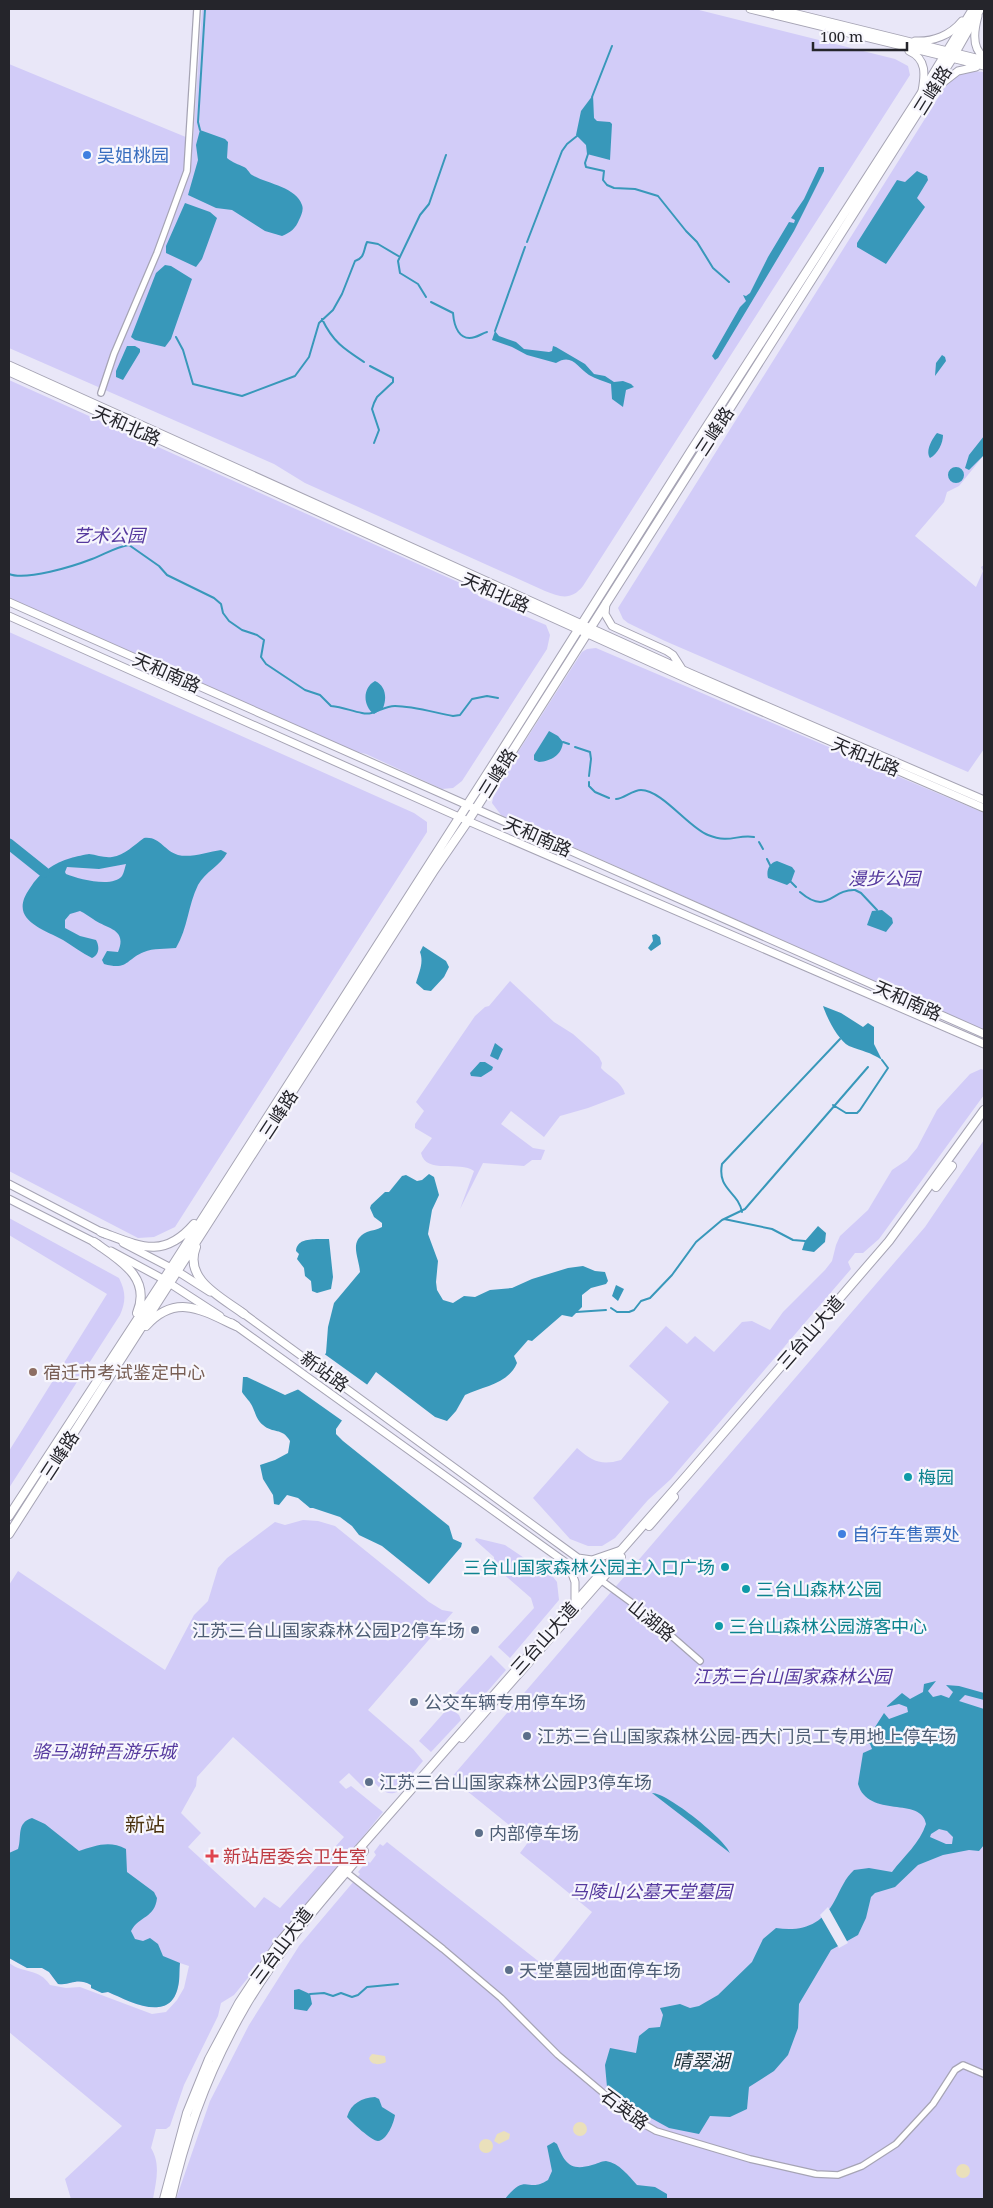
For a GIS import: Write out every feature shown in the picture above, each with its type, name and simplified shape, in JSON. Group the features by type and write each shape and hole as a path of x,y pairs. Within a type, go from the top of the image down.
{"main road":[{"name":"三峰路","path":"949,56 972,9"},
{"name":"三峰路","path":"9,1534 120,1353 459,817 584,628 607,600 980,9"},
{"name":"三峰路","path":"213,1208 468,821 691,451 924,96"},
{"name":"三台山大道","path":"164,2199 188,2112 209,2059 239,2003 278,1944 343,1867 620,1550 689,1474 889,1242 984,1110"},
{"name":"三台山大道","path":"171,2199 176,2174 199,2104 215,2064 246,2005 284,1949 346,1872 602,1581 628,1547 663,1511 894,1242 945,1175 984,1119"},
{"path":"101,1232 141,1246 169,1245 188,1232 213,1208"},
{"path":"213,1208 193,1254 194,1272 201,1282 244,1314"},
{"path":"94,1242 127,1266 139,1283 140,1305 120,1353"},
{"path":"120,1353 156,1316 178,1306 201,1310 236,1326"},
{"name":"三峰路","path":"9,1516 120,1353"}],"street":[{"path":"101,393 114,354 157,253 187,171 196,9"},
{"path":"750,9 894,42 984,67"},
{"path":"777,9 894,42 913,53 924,65 924,96"},
{"path":"894,42 922,41 946,35 958,27 972,9"},
{"path":"980,9 974,36 976,48 984,59"},
{"path":"949,56 984,59"},
{"path":"924,96 958,71 967,68 984,67"},
{"name":"天和北路","path":"9,365 584,628 984,800"},
{"name":"天和北路","path":"9,372 984,808"},
{"path":"607,600 605,614 612,626 667,651 673,655 682,670"},
{"name":"天和南路","path":"9,602 984,1034"},
{"name":"天和南路","path":"9,616 468,821 984,1044"},
{"name":"新站路","path":"9,1184 174,1269 244,1314 578,1558 592,1560 628,1547"},
{"name":"新站路","path":"9,1199 166,1281 236,1326 569,1565 575,1582 575,1602 572,1614"},
{"name":"山湖路","path":"602,1581 648,1615 700,1661"},
{"name":"石英路","path":"346,1872 501,1998 558,2054 633,2118 656,2131 750,2159 816,2174 838,2175 862,2166 896,2144 933,2104 955,2070 963,2065 984,2074"}],"green space":[{"path":"202,9 695,9 895,59 908,66 910,75 583,586 579,591 570,596 560,596 545,591 305,483 274,464 9,348 9,64 193,140"},
{"path":"971,71 984,72 984,455 959,486 947,492 944,502 915,536 976,587 983,571 981,567 984,565 984,749 968,772 665,641 628,623 623,619 618,608 948,82 957,74"},
{"name":"艺术公园","path":"9,380 458,582 482,598 546,625 550,635 547,649 462,781 453,788 442,789 366,754 345,749 9,599"},
{"path":"9,632 414,813 427,822 427,832 175,1227 154,1237 138,1238 9,1171"},
{"name":"漫步公园","path":"596,648 984,813 984,1030 501,815 492,803 495,788 582,652 587,649"},
{"path":"510,981 554,1022 573,1034 599,1057 602,1063 601,1068 618,1083 625,1094 560,1116 544,1137 511,1111 501,1124 533,1148 545,1150 541,1160 532,1160 524,1166 483,1163 460,1209 474,1171 468,1168 429,1164 424,1160 421,1153 432,1138 415,1128 415,1124 424,1111 416,1102 475,1016 485,1007 489,1006"},
{"path":"981,1069 984,1070 984,1095 879,1239 863,1253 855,1253 848,1262 851,1269 671,1479 648,1500 615,1538 602,1546 588,1546 570,1539 533,1498 577,1448 597,1461 614,1462 621,1460 669,1402 629,1366 666,1326 687,1344 695,1336 714,1352 742,1322 752,1321 770,1330 783,1312 832,1261 840,1236 868,1210 892,1170 907,1160 917,1148 937,1110 970,1074"},
{"name":"江苏三台山国家森林公园","path":"984,1140 984,2199 176,2199 210,2101 249,2025 299,1946 360,1874 358,1872 367,1861 370,1863 376,1855 374,1852 380,1844 383,1846 387,1842 547,1968 592,1912 520,1853 529,1841 451,1778 925,1227"},
{"path":"9,1218 119,1278 124,1296 120,1315 9,1488 9,1451 107,1294 9,1235"},
{"name":"骆马湖钟吾游乐城","path":"303,1520 318,1521 335,1526 429,1602 442,1610 453,1612 368,1710 413,1749 423,1761 397,1792 393,1793 386,1792 372,1780 364,1788 349,1773 339,1782 346,1789 351,1786 383,1812 234,1995 221,2003 218,2016 184,2085 170,2126 166,2129 156,2129 151,2148 157,2167 153,2199 71,2199 65,2179 122,2126 9,2032 9,1963 20,1969 36,1973 50,1985 66,1988 80,1987 152,2014 166,2012 177,2000 184,1988 189,1966 180,1963 178,1987 173,1998 166,2005 148,2007 108,1992 102,1993 91,1988 91,1985 86,1983 58,1984 49,1972 42,1968 27,1968 9,1958 9,1585 18,1571 165,1670 194,1615 208,1601 218,1568 227,1558 275,1522 285,1525","holes":["233,1737 344,1837 280,1908 264,1897 255,1908 188,1847 201,1833 181,1813 196,1786 197,1777"]},
{"path":"476,1538 505,1545 536,1566 547,1569 557,1582 559,1600 510,1658 498,1647 534,1608 531,1598 494,1566 494,1557 475,1540"},
{"path":"491,1655 506,1670 473,1708 467,1709 458,1702 460,1699 455,1694"},
{"path":"449,1707 459,1715 461,1720 431,1752 419,1741"}],"sand":[{"path":"372,2054 385,2056 386,2062 374,2064 369,2058"},
{"path":"580,2122 585,2124 587,2129 585,2134 580,2136 575,2134 573,2129 575,2124"},
{"path":"504,2131 510,2134 509,2139 499,2144 494,2141 497,2134"},
{"path":"486,2139 491,2141 493,2146 491,2151 486,2153 481,2151 479,2146 481,2141"},
{"path":"960,2164 966,2164 970,2171 966,2178 960,2178 956,2174 956,2168"}],"water":[{"path":"593,95 594,118 597,121 610,122 612,124 610,160 587,154 586,145 576,135 581,111"},
{"path":"200,130 225,139 228,142 227,158 229,160 245,168 252,175 287,190 299,199 303,207 298,223 292,230 282,236 265,231 232,210 216,208 188,195 198,160 196,145"},
{"path":"819,167 824,167 824,171 794,231 718,358 715,360 712,356 740,307 746,301 743,295 746,296 750,293 768,257 789,222 794,223 795,220 791,218 804,199"},
{"path":"917,171 927,176 928,180 917,198 925,207 886,264 857,247 857,243 897,180 905,182"},
{"path":"185,203 210,212 217,218 202,259 196,267 166,253 166,246"},
{"path":"165,265 171,266 192,279 171,339 165,347 135,340 131,337 156,273"},
{"path":"495,331 499,336 516,342 524,349 549,352 552,351 553,346 556,347 585,364 594,374 605,376 614,382 623,381 634,387 626,390 623,407 612,399 611,384 589,375 574,362 562,360 556,363 527,355 492,340"},
{"path":"127,346 135,346 140,349 140,352 123,380 116,377 116,371"},
{"path":"942,355 946,361 935,376 936,363"},
{"path":"937,433 943,435 942,441 938,451 930,458 928,452 931,442"},
{"path":"984,436 983,456 969,470 965,468 969,455"},
{"path":"956,467 962,469 964,475 962,481 956,483 950,481 948,475 950,469"},
{"path":"375,681 383,689 385,700 383,708 374,714 370,711 366,702 366,692"},
{"path":"549,731 558,736 563,742 561,750 548,760 539,762 534,760 534,755"},
{"path":"144,838 154,839 173,853 183,856 221,850 227,853 198,885 183,933 176,948 155,949 138,955 122,965 112,966 104,964 102,960 107,951 118,952 120,938 114,930 80,911 70,914 65,920 65,928 80,936 96,940 98,950 92,958 37,926 25,915 23,908 24,899 30,888 38,877 53,865 86,854 106,857 117,856","holes":["126,864 122,876 118,880 111,881 87,880 66,874 65,872 67,867 99,869"]},
{"path":"777,861 792,867 795,871 791,882 787,885 768,878 769,868"},
{"path":"882,910 892,918 893,923 886,932 867,925 872,911"},
{"path":"656,934 660,937 661,944 651,951 648,948 653,941 652,935"},
{"path":"423,946 446,961 449,967 444,977 431,991 424,990 416,983 421,964 420,952"},
{"path":"823,1006 841,1013 863,1027 868,1023 874,1027 874,1044 882,1060 845,1043 833,1028"},
{"path":"495,1043 503,1049 498,1060 490,1056"},
{"path":"480,1062 485,1062 493,1067 492,1070 481,1077 471,1076 470,1073"},
{"path":"429,1174 434,1177 439,1195 432,1210 428,1234 438,1261 437,1290 443,1300 453,1303 464,1296 475,1297 490,1290 512,1288 532,1279 568,1268 583,1266 595,1271 605,1272 608,1281 606,1284 591,1288 582,1295 582,1307 572,1317 562,1315 532,1341 528,1340 514,1356 517,1363 508,1376 495,1384 465,1395 456,1411 447,1421 435,1417 376,1372 336,1429 336,1434 343,1441 449,1526 453,1539 462,1543 461,1547 429,1584 382,1546 359,1535 352,1526 340,1517 310,1508 298,1498 287,1495 279,1505 274,1504 273,1495 263,1479 260,1465 288,1453 290,1441 281,1432 267,1428 261,1423 242,1392 243,1377 247,1377 285,1395 299,1389 326,1353 328,1327 334,1303 360,1272 356,1250 358,1240 367,1232 382,1227 382,1223 374,1217 370,1208 371,1205 385,1192 389,1192 402,1176 406,1175 417,1181 422,1180"},
{"path":"818,1226 826,1233 825,1242 814,1252 802,1250 805,1241"},
{"path":"316,1239 329,1239 333,1277 331,1289 317,1293 312,1291 311,1281 305,1276 304,1268 297,1259 299,1254 296,1251 300,1243"},
{"path":"616,1285 624,1289 618,1301 612,1296"},
{"name":"晴翠湖","path":"936,1681 928,1691 933,1697 941,1695 949,1698 953,1692 946,1685 959,1686 984,1693 984,1700 965,1695 959,1701 984,1709 984,1845 979,1851 969,1850 943,1855 918,1865 895,1887 875,1893 871,1897 866,1918 858,1935 831,1950 799,2004 798,2028 788,2055 774,2071 749,2087 747,2109 730,2117 710,2116 699,2134 669,2128 640,2112 607,2087 605,2065 610,2048 636,2053 639,2036 649,2028 660,2027 663,2015 660,2008 680,2004 690,2008 699,2006 718,1995 752,1962 763,1939 776,1928 794,1929 817,1921 830,1909 846,1880 854,1870 869,1868 892,1872 920,1837 926,1824 922,1816 915,1811 905,1808 883,1805 872,1801 864,1795 858,1784 863,1753 872,1749 870,1744 867,1744 870,1735 884,1713 889,1719 908,1712 907,1707 899,1704 886,1707 902,1693 910,1699 923,1692 924,1684","holes":["939,1829 947,1831 953,1837 952,1844 946,1844 930,1837 931,1834"]},
{"path":"652,1793 669,1800 694,1817 726,1846 730,1853"},
{"path":"32,1818 45,1824 79,1851 108,1844 126,1849 127,1872 154,1892 157,1898 156,1905 150,1913 138,1922 131,1931 135,1939 143,1941 150,1938 158,1944 163,1956 180,1963 178,1987 174,1998 167,2005 148,2007 108,1992 102,1993 91,1988 91,1985 81,1982 58,1984 49,1972 42,1968 27,1968 9,1958 9,1853 18,1849 22,1827 27,1820"},
{"path":"299,1989 310,1994 312,2004 307,2011 294,2009 294,1990"},
{"path":"375,2097 379,2099 382,2107 395,2115 392,2126 387,2134 378,2141 367,2135 347,2117 351,2108 358,2102"},
{"path":"554,2142 557,2144 565,2160 573,2166 584,2167 604,2161 611,2162 623,2170 637,2185 655,2187 667,2194 667,2199 505,2199 518,2186 523,2184 541,2184 548,2180 552,2171 547,2146"}],"pier":[{"path":"323,1353 369,1386 344,1422 296,1388"},
{"path":"828,1907 848,1943 839,1948 820,1915"}],"waterway":[{"path":"200,130 198,122 205,9"},
{"path":"592,97 612,46"},
{"path":"527,242 562,151 577,136"},
{"path":"588,154 585,163 586,167 604,171 603,180 607,185 614,188 635,189 658,196 697,242 713,268 729,282"},
{"path":"426,297 418,284 400,273 398,261 420,215 429,204 446,155"},
{"path":"176,337 183,350 193,384 242,396 295,376 309,357 319,323 333,310 342,294 355,261 362,256 367,242 378,244 400,257"},
{"path":"495,331 525,247"},
{"path":"431,302 453,313 456,328 461,335 470,338 487,332"},
{"path":"322,319 330,334 364,362"},
{"path":"370,366 393,378 393,382 377,397 372,409 379,430 374,443"},
{"path":"9,574 27,576 50,572 84,562 129,545 159,566 167,575 214,598 221,604 223,613 229,621 242,630 257,635 264,640 261,657 266,664 305,690 320,695 331,706 367,714 390,706 402,706 453,716 460,715 472,699 487,696 498,698"},
{"path":"563,742 569,744"},
{"path":"575,747 590,752 589,776"},
{"path":"589,782 589,786 595,792 609,798"},
{"path":"616,799 638,790 649,792 658,796 692,825 708,835 722,839 754,837"},
{"path":"759,842 763,849"},
{"path":"9,844 44,872"},
{"path":"767,859 770,865"},
{"path":"791,882 796,887"},
{"path":"800,892 809,899 823,902 840,893 855,890 861,893 877,910"},
{"path":"742,1212 740,1205 722,1180 722,1164 840,1039"},
{"path":"833,1105 846,1113 857,1113 888,1068 882,1060"},
{"path":"611,1308 617,1312 634,1310 641,1301 650,1298 672,1275 696,1242 722,1220 745,1209 868,1067"},
{"path":"724,1219 772,1229 793,1240 805,1241"},
{"path":"576,1312 606,1310"},
{"path":"310,1994 324,1993 333,1996 341,1993 352,1997 358,1995 367,1987 398,1984"}],"place":[{"name":"吴姐桃园","path":"87,155"},
{"name":"宿迁市考试鉴定中心","path":"33,1372"},
{"name":"梅园","path":"908,1477"},
{"name":"自行车售票处","path":"842,1534"},
{"name":"三台山国家森林公园主入口广场","path":"725,1567"},
{"name":"三台山森林公园","path":"746,1589"},
{"name":"三台山森林公园游客中心","path":"719,1626"},
{"name":"江苏三台山国家森林公园P2停车场","path":"475,1630"},
{"name":"公交车辆专用停车场","path":"414,1702"},
{"name":"江苏三台山国家森林公园-西大门员工专用地上停车场","path":"527,1736"},
{"name":"江苏三台山国家森林公园P3停车场","path":"369,1782"},
{"name":"内部停车场","path":"479,1833"},
{"name":"新站居委会卫生室","path":"212,1856"},
{"name":"天堂墓园地面停车场","path":"509,1970"}],"district":[{"name":"新站","path":"145,1824"}],"park label":[{"name":"马陵山公墓天堂墓园","path":"651,1891"}]}
